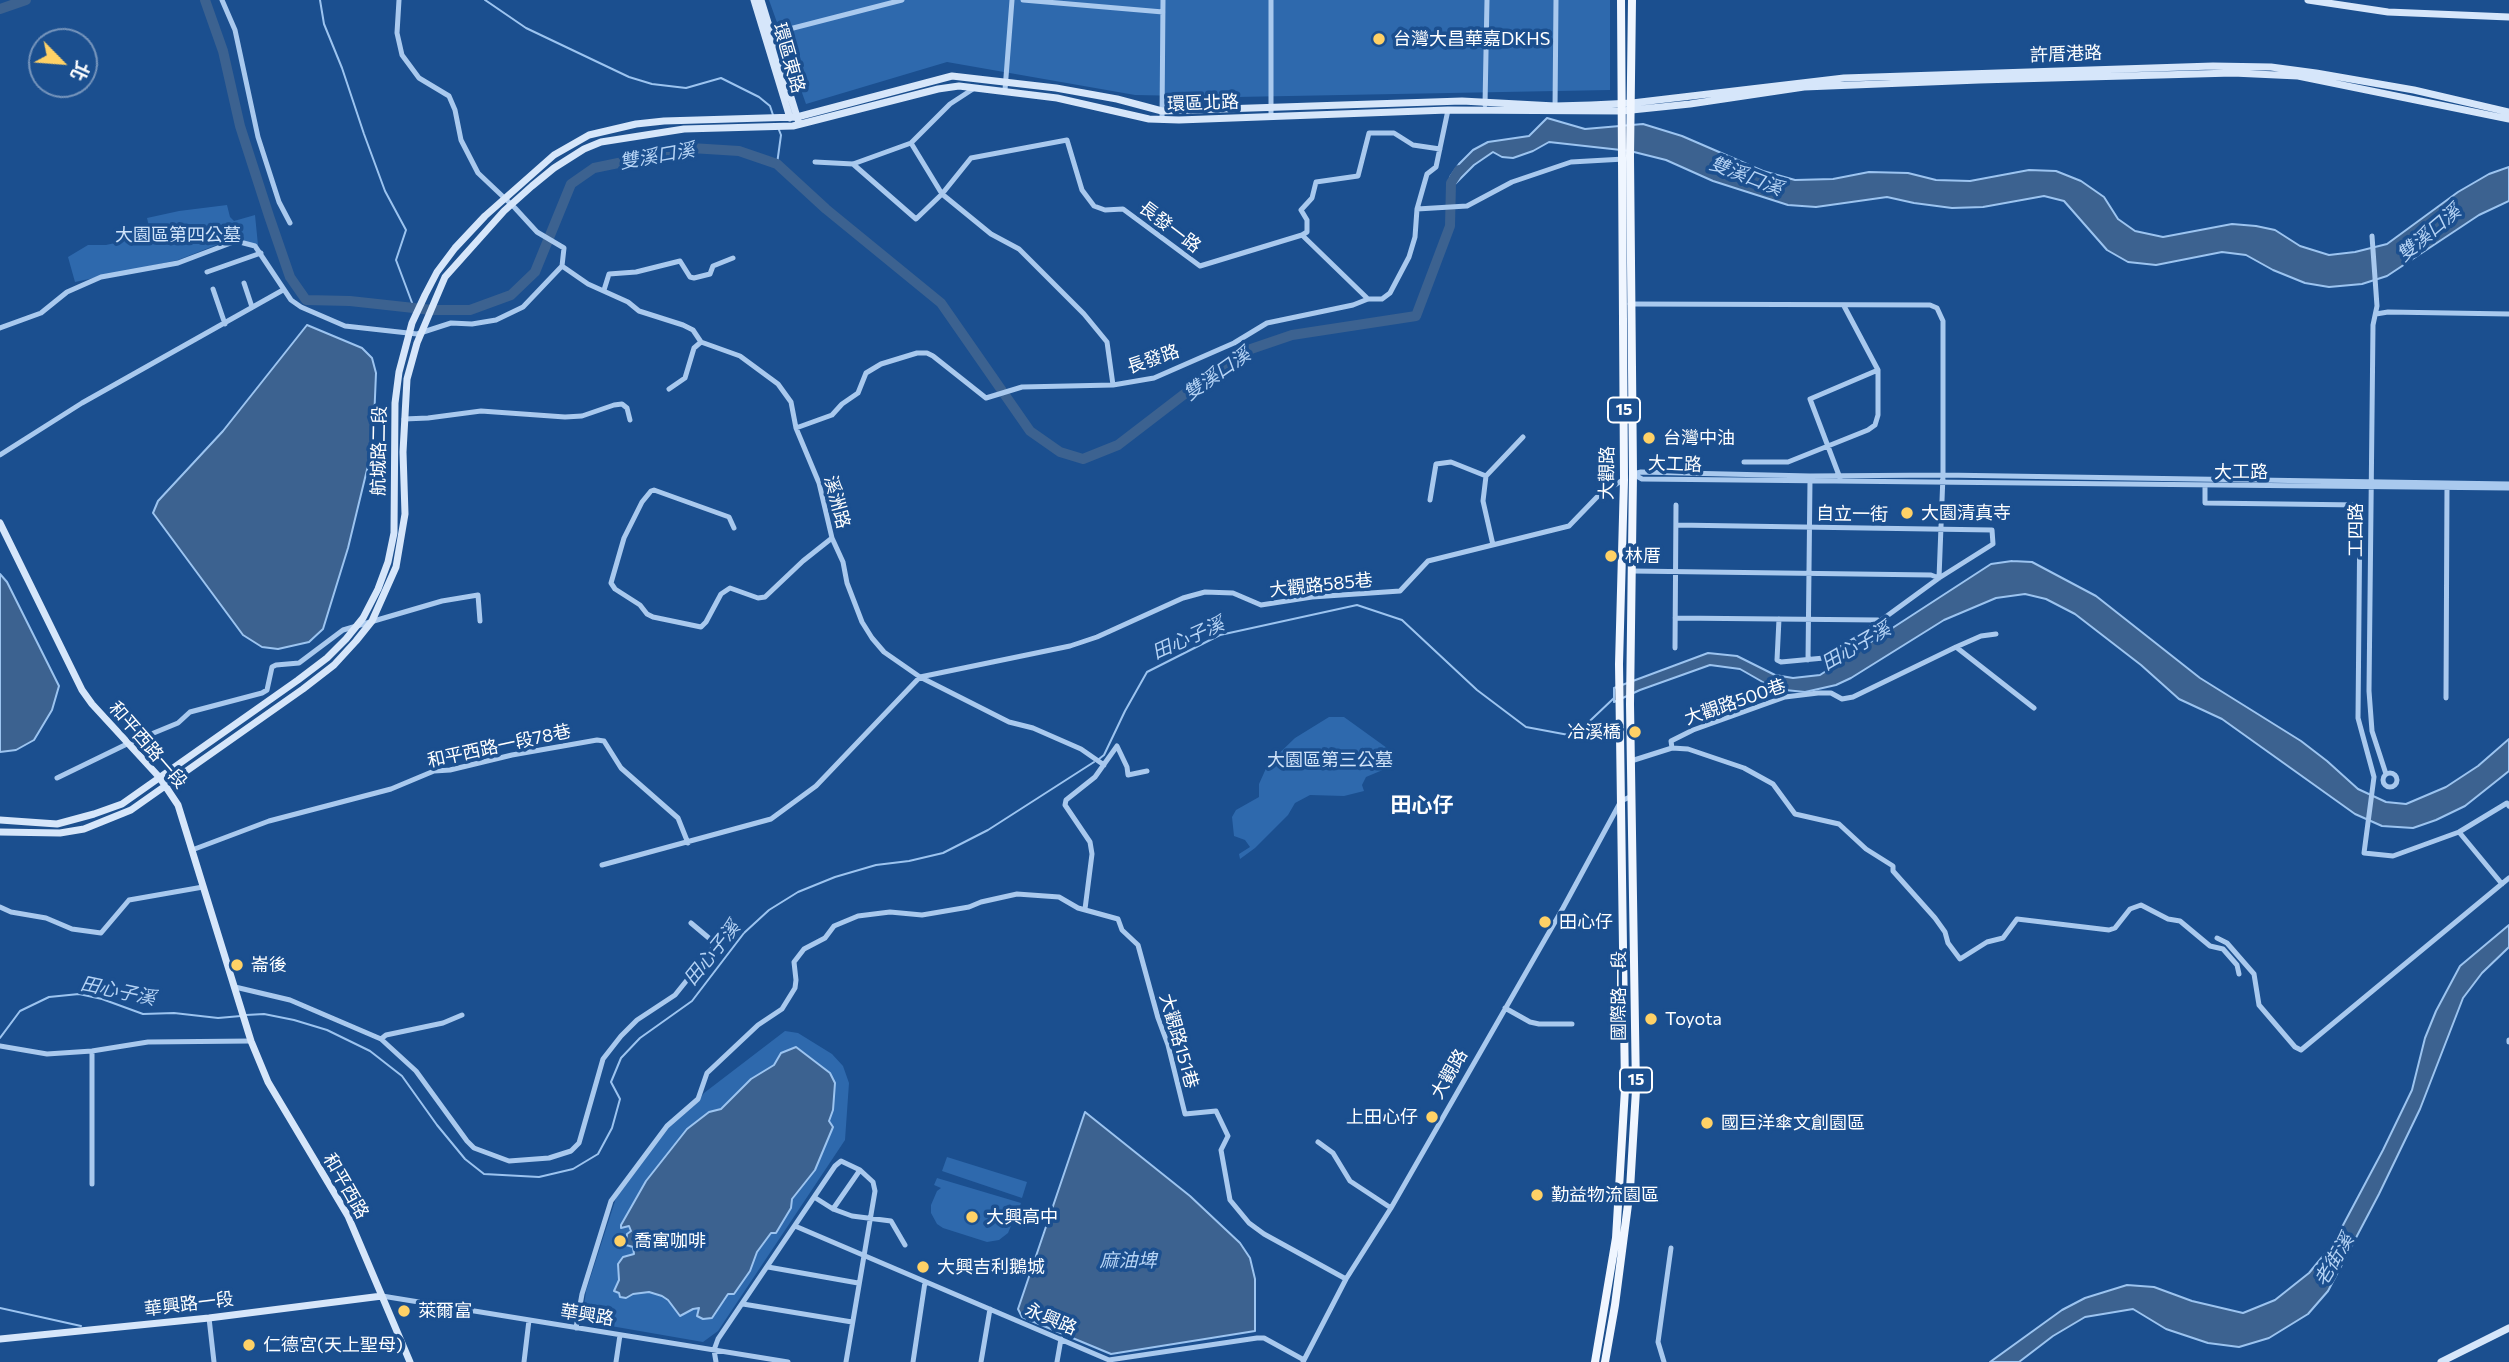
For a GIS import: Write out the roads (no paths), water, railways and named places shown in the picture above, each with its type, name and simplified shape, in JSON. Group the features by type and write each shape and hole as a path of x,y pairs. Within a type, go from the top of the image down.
{"main road":[{"name":"15","path":"1621,0 1627,110"},
{"name":"15","path":"1626,157 1632,0"},
{"name":"大觀路","path":"1626,157 1633,474 1630,571 1632,761"},
{"name":"大觀路","path":"1620,761 1620,571 1628,304"},
{"name":"15","path":"1620,761 1621,801"},
{"name":"15","path":"1632,761 1632,796"},
{"name":"國際路一段","path":"1605,1362 1630,1189 1636,1090 1632,796"},
{"name":"國際路一段","path":"1595,1362 1616,1238 1625,1119 1621,801"},
{"path":"1625,1013 1635,1013"}],"street":[{"path":"222,0 235,30 258,137 279,202 290,223"},
{"path":"0,328 41,313 67,292 101,277 178,263 236,241 256,246 283,290 301,307 345,326 421,332 451,323 484,322 511,314 534,298 562,266 564,248 537,232 478,173 461,140 455,110 449,96 419,78 402,55 397,33 399,0"},
{"name":"環區東路","path":"754,0 795,120"},
{"name":"環區東路","path":"761,0 768,35"},
{"path":"871,0 874,7"},
{"path":"768,35 902,0"},
{"path":"1005,90 1012,0"},
{"path":"1023,0 1163,12"},
{"path":"1162,120 1163,0"},
{"path":"1271,0 1271,111"},
{"path":"1485,108 1487,0"},
{"path":"1555,109 1556,0"},
{"path":"2308,0 2388,12 2509,17"},
{"name":"許厝港路","path":"1627,110 1690,104 1843,78 2057,74 2213,65 2271,67 2509,119"},
{"name":"環區北路","path":"795,120 951,76 1005,81 1105,97 1163,111 1485,108 1627,110"},
{"name":"許厝港路","path":"2315,77 2414,90 2509,111"},
{"name":"環區北路","path":"795,120 959,86 1057,98 1104,110 1162,120 1462,100 1485,108"},
{"path":"815,162 853,164 911,143 950,104 974,88"},
{"name":"長發路","path":"911,143 942,194 991,234 1019,249 1084,314 1107,342 1112,386 1154,377 1234,342 1267,323 1353,305 1368,299 1382,299 1390,293 1409,257 1415,237 1417,209 1427,174 1436,167 1448,110"},
{"name":"航城路二段","path":"0,832 41,834 84,829 131,810 334,664 372,621 396,567 402,544 407,379 421,332 445,277 511,204 554,168 584,149 601,142 684,129 795,120"},
{"name":"航城路二段","path":"0,820 57,824 122,804 327,658 356,626 378,589 394,533 395,403 398,372 412,323 437,272 455,248 505,198 554,155 589,135 636,124 664,121 776,122"},
{"path":"1368,299 1302,235 1307,232 1307,228 1301,211 1312,198 1316,182 1358,176 1369,133 1394,133 1413,145 1440,149"},
{"name":"長發一路","path":"853,164 916,219 942,194 971,158 1067,140 1082,190 1094,206 1105,210 1123,209 1200,266 1302,235"},
{"path":"1417,209 1467,206 1512,183 1549,169 1590,159 1626,157"},
{"name":"工四路","path":"2372,238 2376,314 2373,325 2370,719 2379,758 2386,774"},
{"path":"207,272 261,253"},
{"path":"604,290 609,274 636,272 680,261 690,277 694,278 710,274 713,266 733,258"},
{"name":"溪洲路","path":"562,266 588,284 644,313 662,316 693,330 701,342 740,356 778,384 791,402 796,428 819,483 832,538 843,562 858,614 884,652 920,677 1009,722 1034,728 1081,748 1104,765"},
{"path":"244,283 252,307"},
{"path":"213,289 225,324"},
{"path":"0,455 94,396 283,290"},
{"path":"1628,304 1930,305 1937,308 1943,321 1943,478 1939,578"},
{"path":"1744,462 1788,461 1875,425 1878,415 1878,370 1844,306"},
{"path":"2376,314 2509,314"},
{"path":"669,388 685,378 694,348 701,342"},
{"path":"796,428 832,415 858,393 866,373 881,364 917,353 933,356 986,398 1023,387 1112,386"},
{"path":"1840,478 1810,399 1878,370"},
{"path":"404,419 481,411 582,416 622,404 627,408 630,420"},
{"path":"1493,545 1483,501 1486,476 1523,437"},
{"path":"1430,500 1436,464 1451,463 1486,476"},
{"name":"大工路","path":"1633,474 1642,471 1810,479 1943,478 2509,486"},
{"name":"大觀路585巷","path":"920,677 1070,646 1097,637 1184,598 1205,592 1233,593 1261,605 1311,597 1400,591 1428,561 1569,526 1597,497 1633,474"},
{"name":"大工路","path":"1943,478 2205,486 2371,483"},
{"path":"1808,660 1810,479"},
{"path":"2446,698 2447,484"},
{"path":"2205,486 2205,503 2360,505 2358,718 2374,777 2364,853 2393,856 2459,832 2507,803 2509,806"},
{"path":"2223,503 2224,486"},
{"path":"734,528 729,517 651,491 642,502 624,538 611,583 615,589 640,604 653,617 701,626 706,622 721,594 730,588 758,598 765,597 832,538"},
{"path":"1675,649 1676,505"},
{"name":"和平西路一段","path":"0,523 82,690 160,778 178,805 248,1029"},
{"name":"自立一街","path":"1676,525 1993,530 1993,544 1939,578"},
{"path":"1620,571 1931,575 1939,578"},
{"path":"1779,620 1777,660 1781,662 1824,657 1854,640 1939,578"},
{"path":"57,778 128,743 178,723 190,712 262,693 267,690 272,667 299,663 343,630 442,601 478,595 480,621"},
{"path":"1675,618 1878,621"},
{"path":"1996,634 1980,636 1956,647 2034,708"},
{"name":"大觀路500巷","path":"1671,748 1671,741 1693,730 1785,697 1818,692 1831,693 1842,699 1853,697 1956,647"},
{"path":"603,865 771,818 780,813 816,786 920,677"},
{"name":"和平西路一段78巷","path":"192,850 269,821 391,789 434,771 450,771 512,755 597,740 604,741 621,768 678,818 688,842"},
{"path":"576,1328 582,1294 611,1201 667,1126 698,1099 707,1073 758,1025 782,1010 795,988 794,962 804,949 825,938 834,926 858,916 890,912 922,915 969,907 1017,894 1059,897 1085,909 1093,854 1090,842 1065,805 1066,800 1095,776 1117,746 1128,775 1147,771"},
{"name":"大觀路500巷","path":"1620,761 1632,761 1671,748 1688,750 1744,768 1773,784 1795,814 1839,824 1866,849 1893,866 1893,871 1935,918 1945,932 1948,943 1960,958 1987,942 2003,938 2017,919 2109,930 2115,928 2130,909 2141,905 2168,919 2180,921 2210,946 2220,947 2237,965 2239,974"},
{"path":"1621,801 1632,796"},
{"name":"大觀路","path":"1303,1361 1346,1279 1391,1208 1621,801"},
{"path":"2459,832 2502,884"},
{"path":"2217,938 2227,943 2254,974 2259,1005 2295,1047 2301,1050 2509,877"},
{"path":"0,906 10,912 46,918 72,929 101,933 129,900 203,887"},
{"name":"大觀路151巷","path":"1085,909 1118,919 1122,929 1138,945 1168,1045 1185,1114 1216,1111 1228,1136 1221,1150 1230,1200 1249,1223 1264,1234 1346,1279"},
{"path":"235,987 290,1000 381,1039 416,1071 474,1148 509,1161 560,1156 579,1143 603,1059 630,1027 681,990 716,944 691,923"},
{"path":"1505,1008 1530,1022 1572,1024"},
{"path":"381,1039 386,1035 443,1023 462,1015"},
{"name":"和平西路","path":"248,1029 268,1082 284,1112 348,1216 410,1362"},
{"path":"0,1046 47,1054 92,1051 148,1042 251,1041"},
{"path":"92,1051 92,1184"},
{"path":"1318,1142 1333,1153 1350,1181 1391,1208"},
{"path":"716,1362 714,1350 718,1339 841,1161 860,1170 873,1182 875,1191 846,1362"},
{"path":"833,1209 860,1170"},
{"path":"814,1198 852,1216 891,1221 905,1245"},
{"name":"永興路","path":"795,1226 1110,1360 1264,1338 1303,1361"},
{"path":"1664,1362 1658,1342 1671,1248"},
{"path":"768,1267 858,1283"},
{"path":"913,1362 925,1282"},
{"name":"華興路","path":"382,1296 788,1362"},
{"name":"華興路一段","path":"0,1339 209,1318 382,1296"},
{"path":"743,1304 852,1322"},
{"path":"981,1362 990,1309"},
{"path":"209,1318 214,1362"},
{"path":"524,1362 529,1320"},
{"path":"2441,1362 2452,1359 2509,1328"},
{"path":"616,1362 620,1335"},
{"path":"1057,1362 1061,1339"},
{"path":"1148,1362 1150,1353"},
{"path":"741,1362 742,1354"}],"water":[{"name":"雙溪口溪","path":"1547,118 1585,129 1643,124 1682,136 1763,171 1795,180 1833,179 1869,172 1908,173 1936,180 1970,181 2029,170 2056,171 2081,181 2104,197 2118,219 2135,231 2163,237 2232,224 2256,226 2275,230 2300,246 2329,255 2387,244 2458,192 2489,174 2509,167 2509,201 2479,215 2387,276 2362,284 2329,287 2305,283 2246,255 2222,252 2156,265 2128,262 2107,250 2064,201 2044,196 1983,207 1952,208 1887,197 1816,207 1788,205 1713,181 1666,160 1630,151 1549,142 1513,158 1502,157 1493,152 1474,165 1455,184 1450,177 1473,150 1488,142 1529,136"},
{"path":"307,325 362,348 372,358 376,373 373,445 348,548 323,629 309,642 278,649 262,647 243,635 153,513 158,501 223,431"},
{"path":"2032,562 2096,596 2200,678 2301,741 2358,789 2386,802 2406,804 2446,787 2478,766 2509,739 2509,771 2465,806 2436,820 2413,828 2382,826 2355,814 2222,719 2179,699 2141,665 2075,614 2046,599 2025,594 1996,598 1944,620 1836,685 1805,692 1775,689 1740,669 1710,665 1614,702 1614,688 1708,653 1737,656 1775,675 1793,678 1820,675 1991,564"},
{"path":"0,574 7,582 59,686 52,710 34,740 16,750 0,752"},
{"name":"老街溪","path":"2509,925 2509,947 2482,973 2463,998 2420,1109 2379,1194 2328,1291 2308,1314 2269,1338 2239,1347 2208,1343 2166,1329 2133,1309 2085,1317 2053,1336 2019,1362 1990,1362 2062,1310 2085,1298 2127,1285 2154,1287 2192,1301 2243,1313 2275,1300 2309,1273 2333,1244 2383,1150 2412,1090 2425,1038 2436,1011 2460,966"},
{"path":"796,1047 830,1073 835,1083 833,1110 829,1121 833,1127 815,1170 792,1199 791,1208 776,1233 771,1233 757,1252 750,1271 734,1294 728,1294 712,1318 703,1319 697,1316 699,1308 680,1316 668,1300 649,1292 620,1297 619,1293 614,1291 619,1280 618,1264 623,1257 634,1254 633,1247 626,1245 627,1234 631,1231 629,1226 621,1228 621,1225 646,1181 687,1129 709,1112 721,1109 751,1079 774,1065 781,1053"},
{"name":"麻油埤","path":"1085,1112 1190,1196 1240,1243 1250,1258 1255,1279 1255,1331 1111,1354 1022,1317 1018,1309"}],"waterway":[{"name":"雙溪口溪","path":"0,9 26,0"},
{"name":"雙溪口溪","path":"205,0 223,51 240,126 269,216 290,277 306,300 350,301 432,310 470,310 511,295 535,272 571,184 594,168 691,148 739,151 777,164 826,209 941,303 1030,431 1060,452 1083,459 1118,445 1217,369 1248,350 1292,335 1416,316 1450,226 1451,183 1459,170"},
{"path":"320,0 324,24 385,191 406,230 396,260 414,308"},
{"path":"485,0 526,28 629,77 652,84 686,88 721,78 759,97 770,106 773,115"},
{"path":"777,164 781,135 779,130"},
{"name":"田心子溪","path":"1099,759 1104,755 1147,672 1220,635 1357,605 1402,620 1477,690 1526,727 1574,736 1614,698"},
{"name":"田心子溪","path":"246,1015 264,1014 294,1020 327,1030 370,1051 402,1076 465,1159 484,1174 539,1177 573,1169 598,1154 612,1128 620,1099 611,1082 621,1058 640,1038 692,1001 744,933 769,910 798,892 835,877 876,865 943,853 988,830 1094,762"},
{"name":"田心子溪","path":"0,1038 20,1011 49,997 79,994 143,1014 174,1013 218,1018 241,1016"},
{"path":"0,1308 81,1326"}],"place":[{"name":"台灣大昌華嘉DKHS","path":"1379,39"},
{"name":"台灣中油","path":"1649,438"},
{"name":"大園清真寺","path":"1907,513"},
{"name":"林厝","path":"1611,556"},
{"name":"冾溪橋","path":"1635,732"},
{"name":"田心仔","path":"1545,922"},
{"name":"崙後","path":"237,965"},
{"name":"Toyota","path":"1651,1019"},
{"name":"上田心仔","path":"1432,1117"},
{"name":"國巨洋傘文創園區","path":"1707,1123"},
{"name":"勤益物流園區","path":"1537,1195"},
{"name":"大興高中","path":"972,1217"},
{"name":"喬寓咖啡","path":"620,1241"},
{"name":"大興吉利鵝城","path":"923,1267"},
{"name":"萊爾富","path":"404,1311"},
{"name":"仁德宮(天上聖母)","path":"249,1345"}],"district":[{"name":"田心仔","path":"1422,805"}],"park label":[{"name":"大園區第四公墓","path":"178,235"},
{"name":"大園區第三公墓","path":"1330,760"}]}
